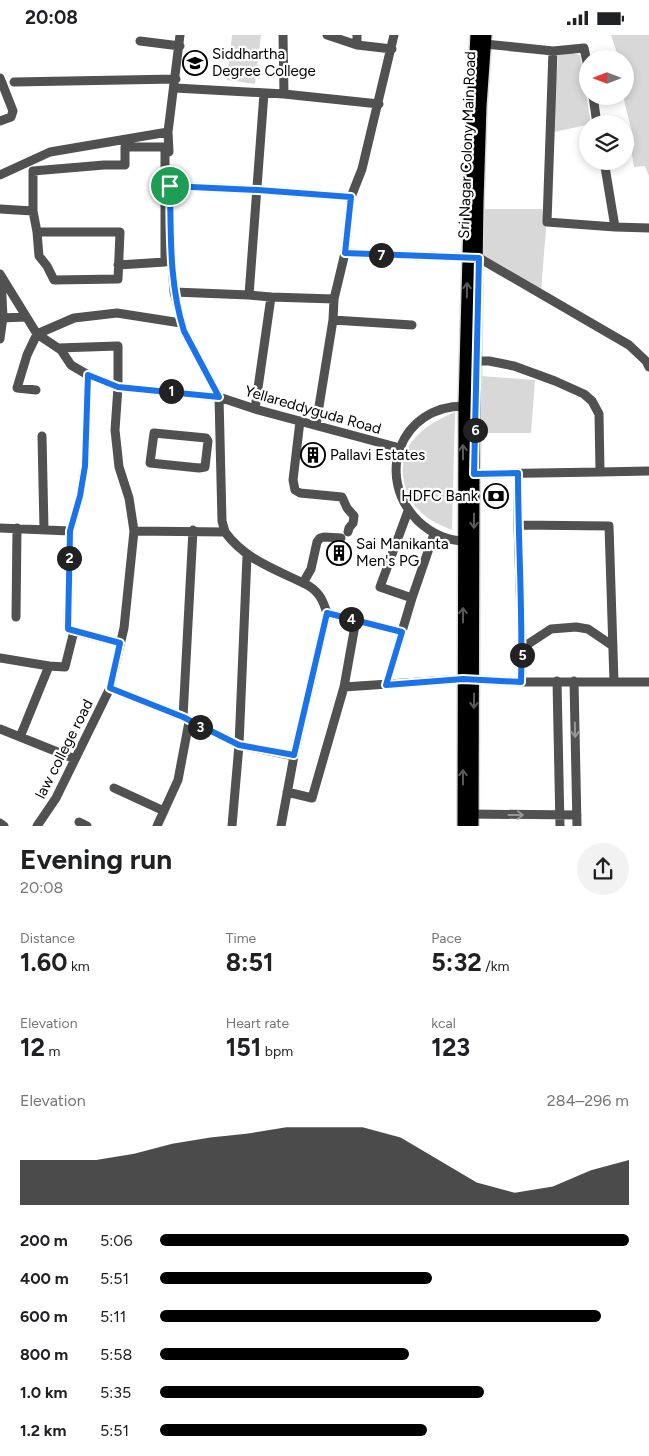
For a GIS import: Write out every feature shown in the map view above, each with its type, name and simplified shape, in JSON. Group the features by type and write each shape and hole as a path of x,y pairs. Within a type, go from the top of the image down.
{"main road":[{"name":"Sri Nagar Colony Main Road","path":"469,541 474,474 476,361 472,109 476,35"},
{"name":"Sri Nagar Colony Main Road","path":"468,820 469,541 464,406 478,201 486,40"}],"street":[{"path":"180,35 168,132 171,259 174,292 181,323 219,397 222,521 225,532 247,556 316,591 323,601 327,613 294,755 282,826"},
{"path":"283,35 284,94"},
{"path":"327,35 392,49"},
{"path":"316,425 334,319 334,299 345,253 351,197 362,169 394,35"},
{"path":"486,40 553,51 584,47 585,50"},
{"path":"140,41 180,46"},
{"path":"553,51 547,222 649,228"},
{"path":"0,78 13,111 11,117 0,121"},
{"path":"14,82 175,84 378,104"},
{"path":"249,295 264,93"},
{"path":"0,175 50,152 168,132"},
{"path":"37,232 120,232 118,265 118,279 54,279 40,256 33,211 33,171 125,165 125,147 164,147 165,263 118,265"},
{"path":"606,170 615,227"},
{"path":"170,186 351,197"},
{"path":"0,209 33,211"},
{"path":"345,253 473,258 629,345 646,361 649,367"},
{"path":"0,274 2,317 0,339"},
{"name":"Yellareddyguda Road","path":"0,274 37,334 58,348 72,365 88,375 118,387 219,397 255,409 400,448"},
{"path":"174,292 334,299"},
{"path":"255,409 271,297"},
{"path":"36,390 17,388 27,355 37,334 74,318 117,313 181,323"},
{"path":"2,317 26,317"},
{"path":"334,319 412,325"},
{"name":"law college road","path":"37,826 56,798 110,688 124,628 134,531 129,498 119,467 115,430 118,346 58,348"},
{"path":"476,361 489,361 514,366 584,394 592,401 598,414 600,472"},
{"path":"464,406 441,409 423,417 407,433 400,448 396,480 399,492 408,511 434,534 448,539 469,541"},
{"path":"300,421 293,479 295,490 300,493 342,497 347,508 354,516 354,523 344,535 320,538 317,542 311,569 303,583"},
{"path":"154,433 206,438 208,444 206,467 204,468 150,462 154,433"},
{"path":"42,436 44,529"},
{"path":"208,444 220,443"},
{"path":"206,458 221,459"},
{"path":"84,471 80,496 70,531 68,629 120,643"},
{"path":"474,474 649,471"},
{"path":"518,473 521,682"},
{"path":"408,511 380,587 412,598"},
{"path":"518,525 609,526 614,682"},
{"path":"0,527 70,531"},
{"path":"16,617 17,528"},
{"path":"134,531 193,530 225,532"},
{"path":"158,826 179,777 186,719 193,530"},
{"path":"386,685 412,598 434,534"},
{"path":"232,826 239,745 247,556"},
{"path":"327,613 402,632"},
{"path":"287,792 312,798 344,687 356,620"},
{"path":"522,648 551,629 576,627 588,629 614,646"},
{"path":"0,658 65,667 74,631"},
{"path":"20,737 49,666"},
{"path":"344,687 469,680 649,682"},
{"path":"557,681 560,826"},
{"path":"574,681 577,826"},
{"path":"110,688 186,719 239,745 294,755"},
{"path":"0,729 75,759"},
{"path":"114,788 164,811"},
{"path":"468,820 577,815"},
{"path":"0,823 4,826"}],"path":[{"path":"84,471 88,375"}],"shaded area":[{"path":"232,35 261,35 255,84 227,80"},
{"path":"611,35 649,35 649,176 645,166 634,167 634,115 628,115 625,105 634,105 634,50 616,50"},
{"path":"559,50 579,55 579,105 588,105 590,115 579,115 579,127 554,132"},
{"path":"485,209 542,209 546,229 541,291 481,258"},
{"path":"481,376 535,380 531,433 482,433"},
{"path":"455,412 452,530 427,517 413,502 407,493 404,482 403,464 406,453 417,435 425,428"}],"place":[{"name":"Siddhartha Degree College","path":"195,63"},
{"name":"Pallavi Estates","path":"313,455"},
{"name":"HDFC Bank","path":"496,496"},
{"name":"Sai Manikanta Men's PG","path":"339,553"}],"route":[{"path":"170,186 351,197 345,253 479,258 474,474 518,473 521,682 463,679 386,685 402,632 327,613 294,755 239,745 183,717 110,688 120,643 68,629 70,531 80,496 85,466 88,375 118,387 219,397 181,323 174,292 171,259 170,186"}]}
